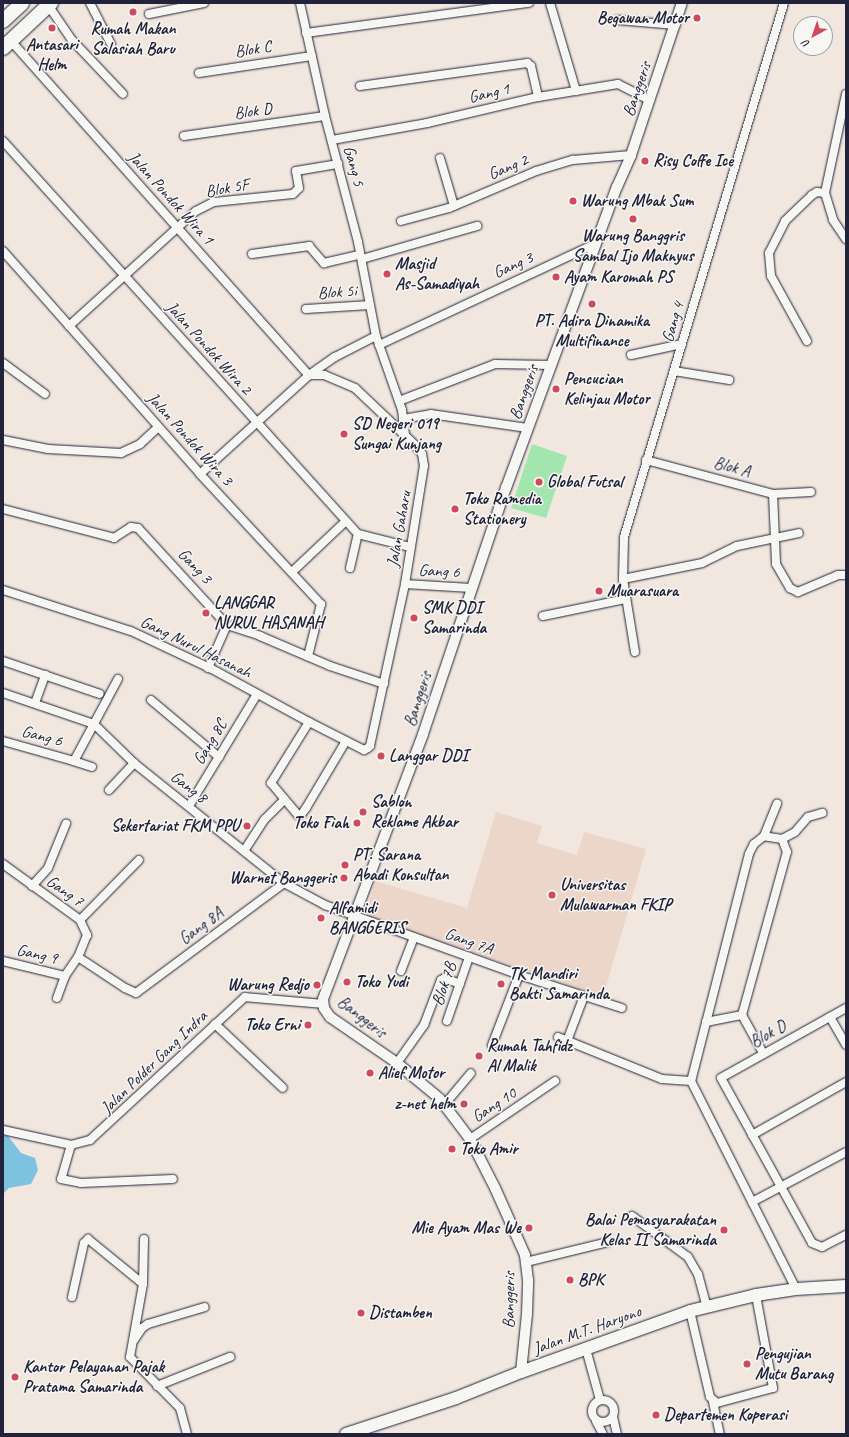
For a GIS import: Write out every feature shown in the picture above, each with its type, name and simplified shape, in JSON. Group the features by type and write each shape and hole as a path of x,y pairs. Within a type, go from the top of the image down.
{"highway":[{"path":"3,21 22,3"},
{"path":"7,45 49,4"}],"main road":[{"name":"Jalan M.T. Haryono","path":"346,1434 456,1398 520,1372 690,1311 756,1295 796,1289 846,1286"}],"street":[{"path":"90,3 111,44"},
{"path":"149,14 204,3"},
{"name":"Gang 5","path":"300,3 325,116 361,257 378,345 399,401 405,435"},
{"path":"306,33 529,3"},
{"path":"550,3 576,91"},
{"name":"Banggeris","path":"520,1372 527,1314 526,1262 511,1222 470,1139 445,1104 397,1063 330,1017 323,1004 353,916 423,734 471,588 527,428 595,244 631,156 676,25 682,3"},
{"name":"Gang 4","path":"635,652 623,579 624,537 784,3"},
{"path":"49,4 72,40 123,94"},
{"path":"617,20 676,25"},
{"name":"Jalan Pondok Wira 1","path":"7,45 177,228 309,375"},
{"name":"Blok C","path":"199,73 312,56"},
{"path":"360,86 526,64 531,66 538,97"},
{"name":"Gang 1","path":"332,140 427,123 538,97 618,84 650,100"},
{"path":"846,94 825,193 833,220 846,239"},
{"name":"Blok D","path":"184,136 325,116"},
{"name":"Jalan Pondok Wira 2","path":"3,141 358,534"},
{"name":"Gang 2","path":"401,221 454,206 536,171 573,160 631,156"},
{"path":"440,158 454,206"},
{"name":"Blok 5F","path":"69,326 177,228 207,204 293,194 299,188 296,172 338,164"},
{"path":"807,341 771,276 769,253 786,221 812,195 817,192 825,193"},
{"path":"252,254 309,246 324,263 361,257 477,226"},
{"name":"Gang 3","path":"378,345 595,244"},
{"name":"Jalan Pondok Wira 3","path":"3,251 200,474 292,572 322,607 308,656"},
{"name":"Blok 5i","path":"306,309 370,305"},
{"path":"200,474 309,375 335,357 376,336"},
{"path":"631,355 682,344"},
{"path":"3,363 45,394"},
{"path":"399,401 495,364 551,365"},
{"path":"674,371 729,380"},
{"name":"Jalan Gaharu","path":"309,375 324,375 355,388 405,435 422,454 424,466 405,584 384,684 368,748"},
{"path":"403,419 431,414 527,428"},
{"path":"3,440 48,449 121,453 140,444 158,427"},
{"name":"Blok A","path":"646,460 774,494 811,492"},
{"path":"774,494 773,539 776,564 782,579 794,592 808,589 838,575 846,575"},
{"name":"Gang 3","path":"3,509 114,538 131,527 138,528 227,625 330,666 384,684"},
{"path":"292,572 346,521"},
{"path":"623,579 702,563 737,546 799,533"},
{"path":"350,568 358,534 410,547"},
{"name":"Gang 6","path":"405,584 471,588"},
{"name":"Gang Nurul Hasanah","path":"3,590 131,631 208,668 364,750 368,748"},
{"path":"543,616 626,599"},
{"path":"208,668 227,625"},
{"path":"3,661 100,694"},
{"path":"35,703 45,675"},
{"path":"74,761 118,679"},
{"name":"Gang 8","path":"3,693 94,724 134,763 284,883 336,910 353,916"},
{"name":"Gang 8C","path":"189,806 257,694"},
{"path":"151,700 219,757"},
{"path":"309,722 271,784 283,801 298,815 301,815 346,741"},
{"name":"Gang 6","path":"3,741 92,767"},
{"path":"109,790 134,763"},
{"path":"244,851 265,819 283,801"},
{"path":"764,836 777,804"},
{"path":"796,1289 691,1081 749,854 758,839 764,836 782,839 795,832 808,817 822,813"},
{"path":"32,886 48,868 66,824"},
{"path":"763,1053 742,1015 787,852 782,839"},
{"path":"80,920 139,860"},
{"name":"Gang 7","path":"3,864 80,920 87,935 78,957"},
{"name":"Gang 8A","path":"78,957 125,988 136,993 284,883"},
{"name":"Gang 7A","path":"353,916 519,975 622,1008"},
{"path":"401,972 414,937"},
{"name":"Gang 9","path":"3,961 65,976 78,957"},
{"name":"Blok 7B","path":"446,1022 469,957"},
{"path":"492,1045 519,975"},
{"path":"57,998 65,976"},
{"path":"397,1063 424,1024 441,980 445,978 460,984"},
{"name":"Jalan Polder Gang Indra","path":"3,1130 71,1145 95,1138 242,999 248,996 323,1004"},
{"path":"568,1041 584,996"},
{"name":"Blok D","path":"752,1135 721,1078 763,1053 846,1008"},
{"path":"706,1022 742,1015"},
{"path":"830,1017 846,1045"},
{"path":"214,1024 284,1088"},
{"path":"558,1037 662,1079 691,1081"},
{"path":"445,1104 471,1073"},
{"name":"Gang 10","path":"470,1139 555,1081"},
{"path":"846,1082 752,1135 816,1246 829,1245 846,1235"},
{"path":"71,1145 61,1179 102,1183 173,1179"},
{"path":"752,1202 783,1187 846,1152"},
{"path":"632,1216 688,1257 698,1274 707,1307"},
{"path":"72,1298 84,1243 88,1239 143,1284"},
{"path":"144,1239 143,1284 130,1350 133,1362 180,1408 187,1434"},
{"path":"526,1262 608,1242"},
{"path":"713,1402 773,1388 756,1295"},
{"path":"130,1350 142,1328 205,1307"},
{"path":"690,1311 720,1434"},
{"path":"586,1349 600,1400"},
{"path":"157,1386 230,1357"},
{"path":"600,1400 612,1404 617,1434"},
{"path":"600,1400 591,1409 592,1416 600,1428 609,1422 613,1417"}],"shaded area":[{"name":"Universitas Mulawarman FKIP","path":"496,812 542,826 537,843 577,855 584,832 646,849 603,997 365,916 375,881 467,908"}],"green space":[{"name":"Global Futsal","path":"532,444 567,456 546,518 511,508"}],"water":[{"path":"3,1135 8,1136 21,1153 35,1158 38,1170 31,1184 9,1188 3,1194"}],"place":[{"name":"Rumah Makan Salasiah Baru","path":"133,12"},
{"name":"Begawan Motor","path":"697,18"},
{"name":"Antasari Helm","path":"52,28"},
{"name":"Risy Coffe Ice","path":"645,161"},
{"name":"Warung Mbak Sum","path":"573,201"},
{"name":"Warung Banggris Sambal Ijo Maknyus","path":"633,219"},
{"name":"Masjid As-Samadiyah","path":"387,274"},
{"name":"Ayam Karomah PS","path":"556,277"},
{"name":"PT. Adira Dinamika Multifinance","path":"592,304"},
{"name":"Pencucian Kelinjau Motor","path":"556,389"},
{"name":"SD Negeri 019 Sungai Kunjang","path":"344,434"},
{"name":"Global Futsal","path":"539,482"},
{"name":"Toko Ramedia Stationery","path":"455,509"},
{"name":"Muarasuara","path":"599,591"},
{"name":"LANGGAR NURUL HASANAH","path":"206,613"},
{"name":"SMK DDI Samarinda","path":"414,618"},
{"name":"Langgar DDI","path":"381,756"},
{"name":"Sablon Reklame Akbar","path":"363,812"},
{"name":"Toko Fiah","path":"357,823"},
{"name":"Sekertariat FKM PPU","path":"247,826"},
{"name":"PT. Sarana Abadi Konsultan","path":"345,865"},
{"name":"Warnet Banggeris","path":"344,878"},
{"name":"Universitas Mulawarman FKIP","path":"552,895"},
{"name":"Alfamidi BANGGERIS","path":"321,918"},
{"name":"Toko Yudi","path":"347,982"},
{"name":"TK Mandiri Bakti Samarinda","path":"501,984"},
{"name":"Warung Redjo","path":"317,985"},
{"name":"Toko Erni","path":"308,1025"},
{"name":"Rumah Tahfidz Al Malik","path":"479,1056"},
{"name":"Alief Motor","path":"370,1073"},
{"name":"z-net helm","path":"464,1104"},
{"name":"Toko Amir","path":"452,1149"},
{"name":"Mie Ayam Mas We","path":"529,1228"},
{"name":"Balai Pemasyarakatan Kelas II Samarinda","path":"724,1230"},
{"name":"BPK","path":"570,1280"},
{"name":"Distamben","path":"361,1313"},
{"name":"Pengujian Mutu Barang","path":"747,1364"},
{"name":"Kantor Pelayanan Pajak Pratama Samarinda","path":"15,1377"},
{"name":"Departemen Koperasi","path":"656,1415"}]}
